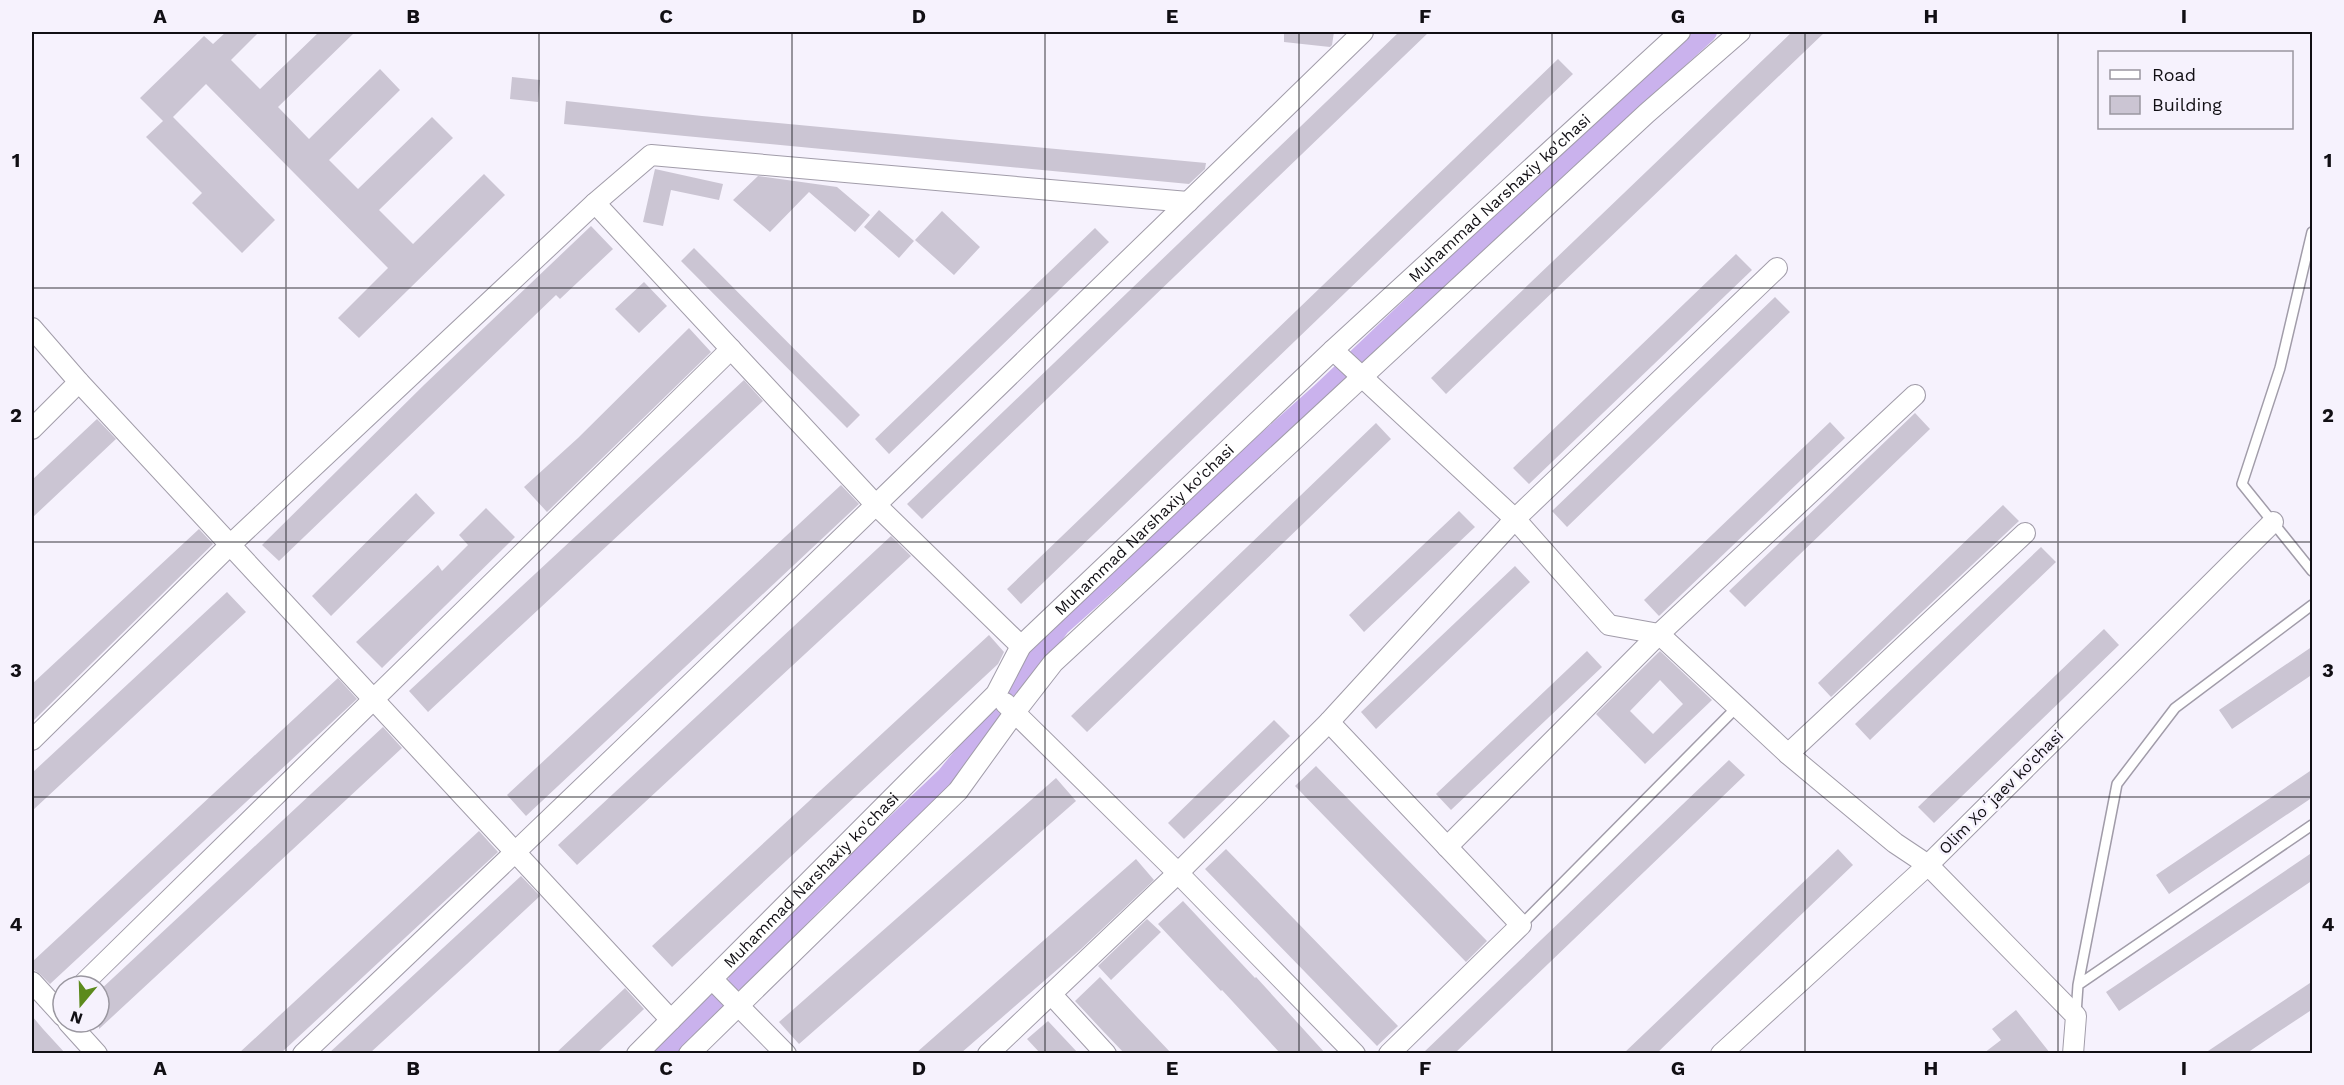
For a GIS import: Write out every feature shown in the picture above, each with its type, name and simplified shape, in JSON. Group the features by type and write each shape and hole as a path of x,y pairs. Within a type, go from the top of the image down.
{"street":[{"path":"303,1053 515,853 1363,32"},
{"name":"Muhammad Narshaxiy ko'chasi","path":"637,1053 996,694 1021,646 1333,350 1680,32"},
{"path":"688,1053 958,791 1053,663 1647,113 1740,32"},
{"path":"32,740 230,545 595,203 651,155 1188,202"},
{"path":"595,203 876,505 1021,646"},
{"path":"988,1053 1178,873 1329,722 1515,519 1777,268"},
{"path":"32,328 79,382 671,1020"},
{"path":"93,974 731,349"},
{"path":"1333,350 1515,519 1609,625 1659,634 1788,754 1894,843 1928,865 2076,1016 2073,1053"},
{"path":"32,429 79,382"},
{"path":"1447,847 1659,634 1915,394"},
{"name":"Olim Xoʻjaev ko'chasi","path":"1722,1053 1928,865 2273,522"},
{"path":"1788,754 2025,533"},
{"path":"996,694 1178,873 1355,1053"},
{"path":"1329,722 1521,925 1389,1053"},
{"path":"712,979 786,1053"},
{"path":"32,982 51,1001"},
{"path":"1051,994 1106,1053"},
{"path":"81,1034 97,1053"}],"lane":[{"path":"2313,232 2280,368 2242,484 2313,571"},
{"path":"2076,1016 2078,985 2116,784 2175,708 2313,605"},
{"path":"1521,925 1737,707"},
{"path":"2078,985 2313,825"}],"building":[{"path":"226,32 259,32 231,60 260,89 319,32 355,32 278,107 309,139 380,69 400,90 329,160 358,189 432,117 453,138 379,210 413,244 484,174 505,195 359,338 338,318 388,268 206,84 173,117 275,220 242,253 192,203 202,193 146,137 163,121 140,98 204,36 213,44"},
{"path":"1284,32 1334,32 1330,47 1284,42"},
{"path":"1399,32 1429,32 922,519 907,504"},
{"path":"1792,32 1825,32 1446,394 1431,378"},
{"path":"1558,59 1573,74 1021,604 1007,589"},
{"path":"512,77 540,80 538,102 510,99"},
{"path":"566,101 702,116 1206,163 1205,169 1189,184 685,136 564,124"},
{"path":"655,169 723,184 719,200 671,190 663,226 643,222"},
{"path":"758,176 837,187 870,215 855,232 809,192 770,232 733,200"},
{"path":"879,210 914,241 899,258 864,227"},
{"path":"942,211 980,247 954,275 915,240"},
{"path":"591,226 613,249 560,299 556,295 279,561 262,545 425,384"},
{"path":"1095,228 1109,242 889,454 875,439"},
{"path":"694,248 860,415 847,428 681,261"},
{"path":"1736,254 1752,270 1529,484 1513,468"},
{"path":"644,282 667,306 639,333 615,309"},
{"path":"1775,297 1790,312 1567,527 1552,511"},
{"path":"689,328 711,352 547,512 524,487 578,438"},
{"path":"744,380 763,401 428,712 409,691"},
{"path":"1915,413 1930,429 1745,607 1729,591"},
{"path":"97,419 116,439 32,518 32,480"},
{"path":"1830,422 1845,438 1659,616 1644,600"},
{"path":"1376,423 1391,439 1087,732 1071,716"},
{"path":"841,485 859,504 526,816 507,795"},
{"path":"416,493 435,513 331,616 312,596"},
{"path":"2003,505 2019,521 1831,697 1818,683"},
{"path":"486,508 515,537 382,668 356,642 438,565 442,571 468,545 459,535"},
{"path":"1459,511 1475,527 1364,632 1349,615"},
{"path":"199,529 213,544 32,722 32,684"},
{"path":"891,536 911,556 577,865 558,845"},
{"path":"2041,547 2056,562 1870,740 1855,724"},
{"path":"1515,566 1530,582 1376,729 1361,712"},
{"path":"227,592 246,612 32,811 32,773"},
{"path":"2104,629 2119,645 1934,823 1918,807"},
{"path":"989,635 1004,652 998,664 672,967 652,946"},
{"path":"2313,646 2313,674 2232,729 2219,710"},
{"path":"1587,651 1602,667 1451,810 1436,794"},
{"path":"1660,651 1712,700 1645,764 1596,714","holes":["1660,680 1683,704 1653,734 1630,711"]},
{"path":"338,678 357,699 61,974 51,974 50,984 34,970 32,962"},
{"path":"1274,720 1290,736 1184,839 1168,823"},
{"path":"383,727 402,748 111,1018 111,980"},
{"path":"1729,760 1745,775 1455,1053 1423,1053"},
{"path":"1316,766 1487,941 1466,962 1295,786"},
{"path":"2313,769 2313,797 2169,894 2156,875"},
{"path":"1056,778 1076,801 799,1044 779,1022"},
{"path":"479,831 498,852 281,1053 239,1053"},
{"path":"1226,849 1398,1026 1377,1046 1205,869"},
{"path":"1838,849 1853,865 1657,1053 1624,1053"},
{"path":"2313,852 2313,880 2119,1011 2106,992"},
{"path":"1136,859 1154,880 1081,949 961,1053 916,1053"},
{"path":"521,876 540,896 467,964 370,1053 329,1053"},
{"path":"1183,901 1325,1053 1280,1053 1185,953 1158,924"},
{"path":"1147,919 1161,932 1111,980 1098,966"},
{"path":"1100,977 1171,1053 1124,1053 1102,1030 1075,1001"},
{"path":"2313,981 2313,1009 2247,1053 2205,1053"},
{"path":"625,988 644,1009 624,1028 597,1053 556,1053"},
{"path":"2016,1010 2050,1053 1984,1053 2001,1040 1992,1029"},
{"path":"32,1016 43,1029 65,1053 32,1053"},
{"path":"1048,1021 1078,1053 1040,1053 1027,1039"}],"waterway":[{"path":"738,980 815,901 946,777 974,743 1060,626 1322,392 1546,179 1707,32"},
{"path":"663,1054 714,1004"}]}
